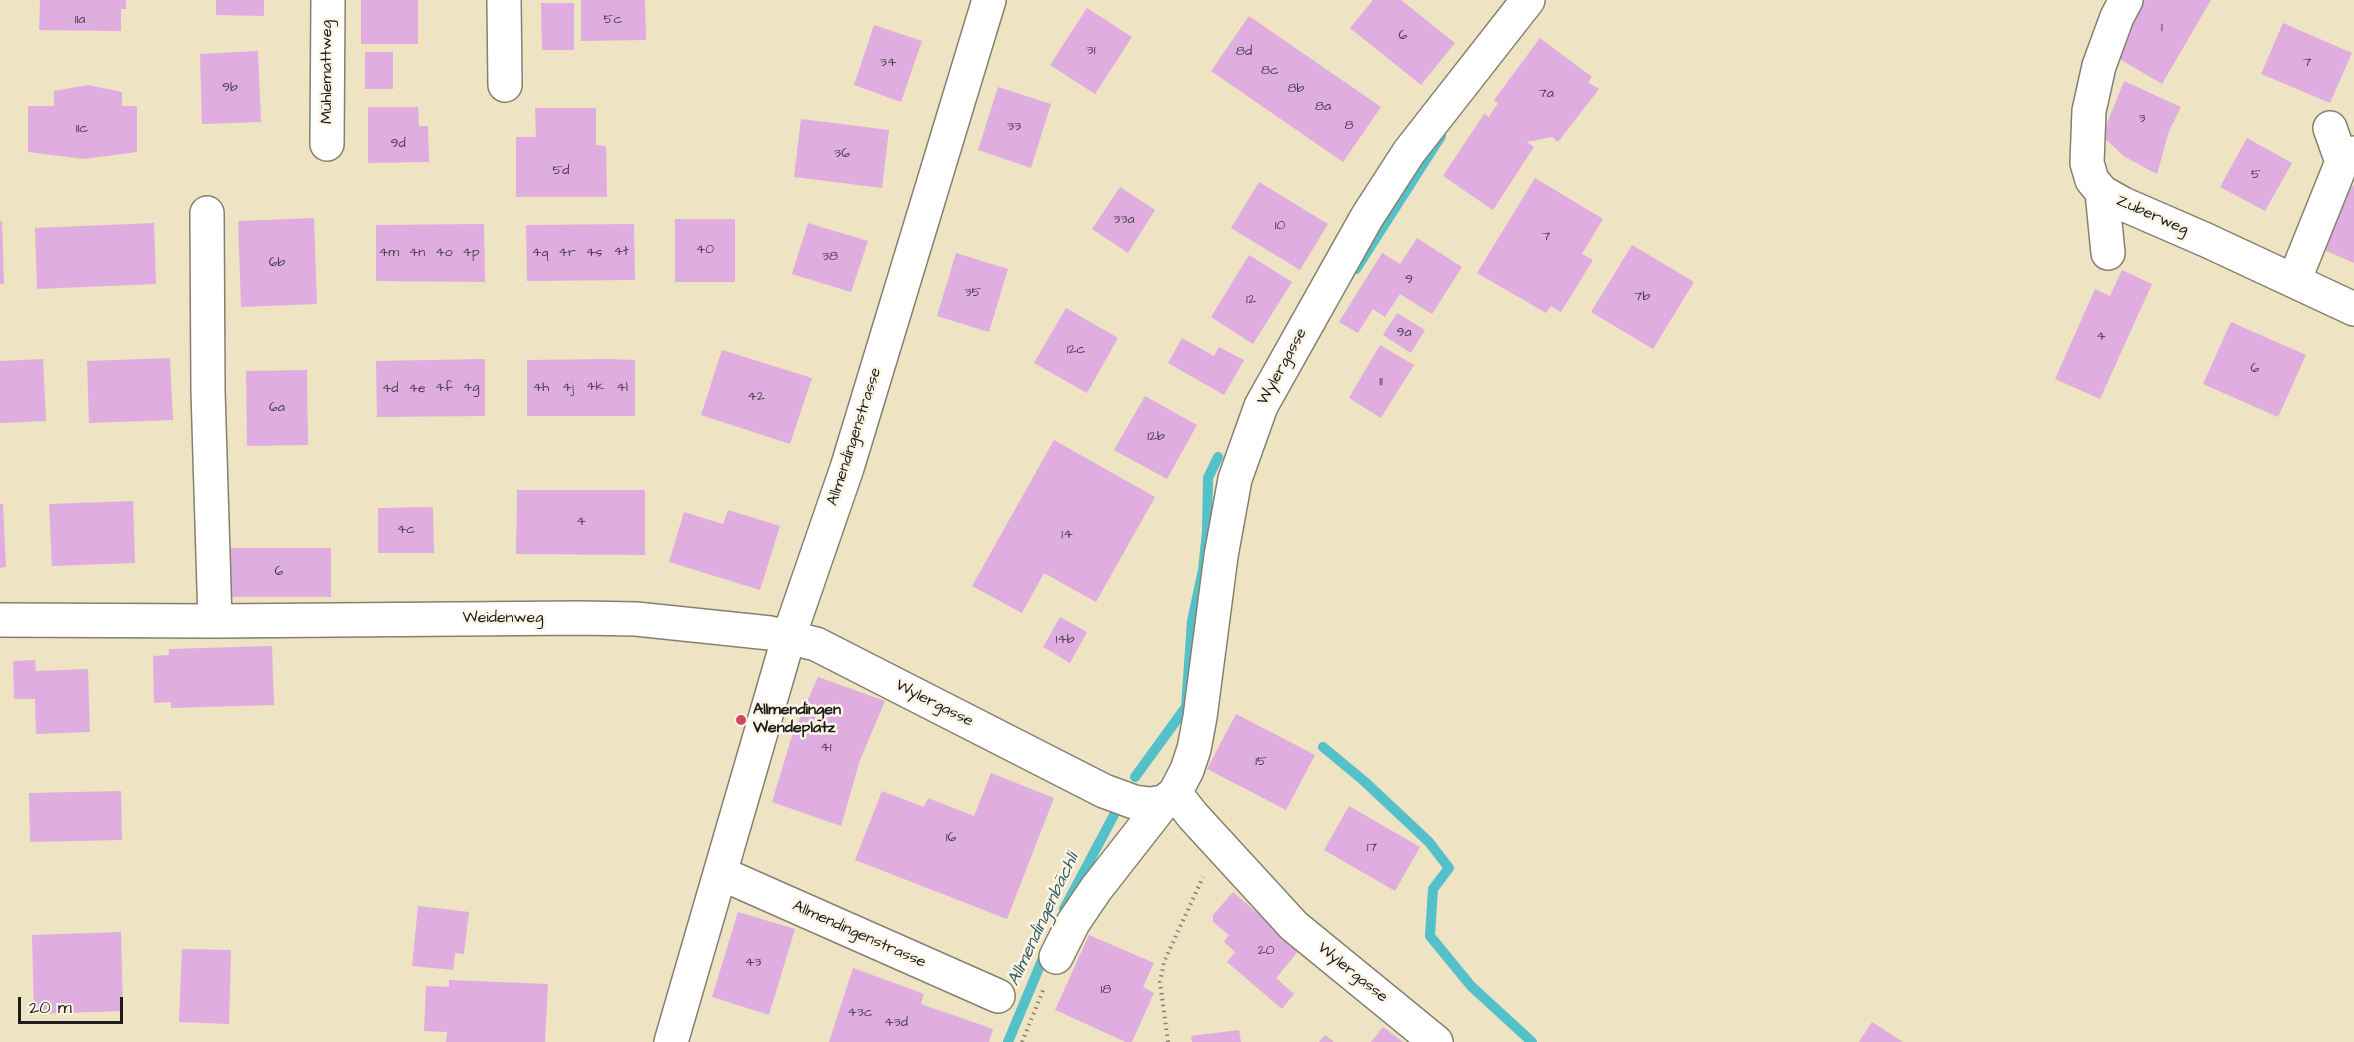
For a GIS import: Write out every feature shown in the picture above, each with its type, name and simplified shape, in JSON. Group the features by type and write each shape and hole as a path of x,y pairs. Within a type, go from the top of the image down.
{"street":[{"name":"Mühlemattweg","path":"327,144 328,0"},
{"path":"504,0 505,85"},
{"name":"Allmendingenstrasse","path":"671,1042 789,636 846,468 989,0"},
{"name":"Wylergasse","path":"789,636 816,644 1104,791 1134,802 1150,804 1170,797 1194,749 1221,556 1233,490 1261,406 1367,217 1409,152 1528,0"},
{"name":"Zuberweg","path":"2126,0 2117,17 2099,66 2089,111 2087,163 2092,180 2102,192 2123,204 2354,309"},
{"path":"2294,281 2348,157 2330,128"},
{"path":"2102,192 2108,253"},
{"path":"207,213 208,391 215,621"},
{"name":"Weidenweg","path":"0,620 614,619 750,630 789,636"},
{"path":"1056,957 1073,923 1096,889 1170,797"},
{"name":"Wylergasse","path":"1170,797 1214,839 1294,926 1436,1042"},
{"name":"Allmendingenstrasse","path":"720,873 998,996"}],"path":[{"path":"1168,1042 1160,982 1164,962 1209,864 1214,839"},
{"path":"1022,1042 1056,957"}],"building":[{"path":"40,0 126,0 126,9 121,9 121,31 39,30"},
{"path":"216,0 264,0 264,16 216,15"},
{"path":"361,0 418,0 418,44 361,44"},
{"path":"581,0 645,0 646,40 581,41"},
{"path":"1373,0 1401,0 1455,43 1421,85 1350,28"},
{"path":"2145,0 2211,0 2162,84 2113,55"},
{"path":"541,3 574,3 574,50 542,50"},
{"path":"1087,8 1132,37 1095,94 1050,65"},
{"path":"1249,16 1381,107 1343,162 1211,71"},
{"path":"2283,23 2352,53 2330,103 2261,74"},
{"path":"874,25 922,41 901,102 854,85"},
{"path":"1540,38 1592,77 1588,82 1599,89 1558,142 1552,137 1527,142 1534,147 1493,210 1443,176 1484,114 1489,117 1498,103 1494,100"},
{"path":"258,51 261,122 202,124 200,54"},
{"path":"365,52 393,52 393,89 365,89"},
{"path":"2124,81 2181,107 2169,131 2157,174 2125,157 2102,136"},
{"path":"88,85 122,92 122,106 137,106 137,152 84,159 28,152 28,106 54,106 54,91"},
{"path":"998,87 1051,104 1031,168 978,150"},
{"path":"368,107 418,107 419,126 428,126 429,162 368,163"},
{"path":"535,108 596,108 596,145 606,146 607,197 516,197 516,137 536,137"},
{"path":"801,119 889,130 882,188 794,177"},
{"path":"2247,138 2292,163 2265,211 2220,187"},
{"path":"1535,178 1603,219 1582,254 1593,260 1561,312 1551,306 1546,313 1477,273"},
{"path":"1259,182 1328,224 1300,270 1231,228"},
{"path":"2351,185 2354,186 2354,263 2322,249"},
{"path":"1120,187 1155,210 1128,253 1092,229"},
{"path":"314,218 317,304 241,307 238,221"},
{"path":"675,219 735,219 735,282 675,282"},
{"path":"0,221 2,221 4,284 0,284"},
{"path":"154,223 156,284 37,289 35,228"},
{"path":"808,223 868,241 851,292 792,274"},
{"path":"484,224 485,282 376,281 376,225"},
{"path":"634,224 635,280 527,281 526,225"},
{"path":"1417,238 1462,267 1432,314 1400,294 1385,317 1373,309 1358,333 1339,322 1382,253 1400,264"},
{"path":"1632,245 1694,282 1653,349 1591,312"},
{"path":"956,253 1008,269 989,332 937,316"},
{"path":"1249,255 1292,282 1253,344 1211,317"},
{"path":"2122,270 2152,284 2100,399 2055,379 2095,289 2110,296"},
{"path":"1066,308 1118,338 1087,393 1034,363"},
{"path":"1397,313 1425,330 1411,353 1383,335"},
{"path":"2231,322 2306,355 2278,417 2203,384"},
{"path":"1182,338 1214,356 1219,347 1244,360 1224,395 1168,363"},
{"path":"1380,345 1414,365 1381,418 1349,398"},
{"path":"722,350 812,378 790,444 701,415"},
{"path":"170,358 173,420 89,423 87,361"},
{"path":"43,359 46,421 0,423 0,361"},
{"path":"485,359 485,416 377,417 376,361"},
{"path":"527,360 635,360 635,416 527,416"},
{"path":"307,370 308,445 247,446 246,371"},
{"path":"1145,396 1197,425 1167,479 1114,450"},
{"path":"1054,440 1155,497 1096,602 1044,573 1022,613 972,586"},
{"path":"517,490 645,490 645,555 516,554"},
{"path":"133,501 135,563 52,566 49,504"},
{"path":"0,504 3,504 6,567 0,568"},
{"path":"433,507 434,553 378,553 378,508"},
{"path":"728,510 780,526 760,590 669,562 684,512 723,524"},
{"path":"227,548 331,548 331,597 227,597"},
{"path":"1060,617 1087,632 1070,663 1043,647"},
{"path":"272,646 274,705 171,708 171,702 154,703 153,656 169,655 169,649"},
{"path":"35,660 36,671 88,669 90,732 36,734 35,699 14,699 13,661"},
{"path":"818,677 885,701 860,760 841,826 772,802 792,736"},
{"path":"1236,714 1315,755 1286,810 1207,769"},
{"path":"991,773 1054,798 1007,919 855,860 882,791 924,807 928,798 974,816"},
{"path":"121,791 122,840 30,842 29,793"},
{"path":"1349,806 1420,847 1395,891 1324,850"},
{"path":"1233,892 1300,949 1276,978 1294,994 1282,1009 1227,962 1235,952 1224,942 1229,935 1213,922 1213,915"},
{"path":"418,906 469,912 464,954 455,953 453,970 412,966"},
{"path":"738,912 795,929 769,1015 712,997"},
{"path":"121,932 123,1011 34,1014 32,935"},
{"path":"1089,935 1154,963 1143,987 1154,993 1132,1042 1126,1042 1055,1010"},
{"path":"182,949 231,950 229,1024 179,1022"},
{"path":"853,968 924,994 921,1004 993,1029 989,1042 829,1042"},
{"path":"449,980 548,984 545,1042 446,1042 447,1032 424,1031 426,986 449,987"},
{"path":"1872,1022 1903,1042 1859,1042"},
{"path":"1383,1027 1403,1042 1371,1042"},
{"path":"1239,1030 1241,1042 1192,1042 1191,1036"},
{"path":"1325,1035 1334,1042 1319,1042"}],"waterway":[{"path":"1356,269 1441,136"},
{"path":"1135,777 1186,707 1192,621 1203,570 1207,532 1208,478 1218,457"},
{"path":"1323,747 1364,781 1429,842 1449,868 1433,889 1430,936 1471,986 1532,1042"},
{"name":"Allmendingenbächli","path":"1064,909 1115,813"},
{"name":"Allmendingenbächli","path":"1008,1042 1046,951"}],"place":[{"name":"Allmendingen Wendeplatz","path":"741,720"}]}
